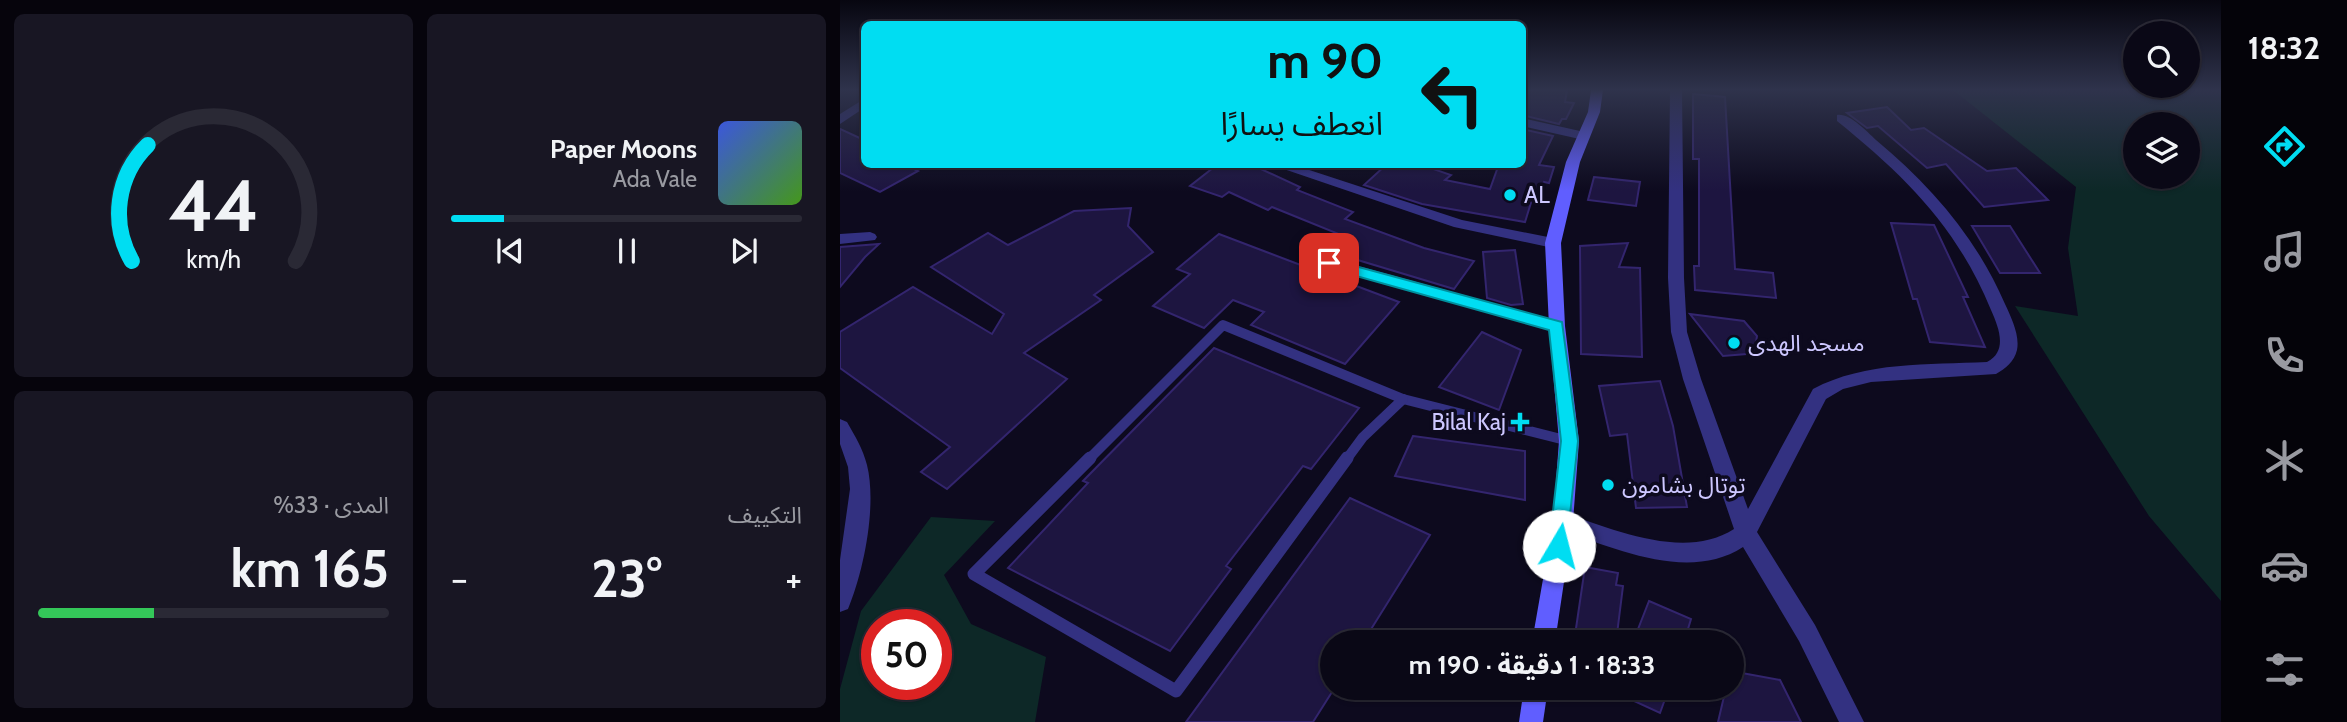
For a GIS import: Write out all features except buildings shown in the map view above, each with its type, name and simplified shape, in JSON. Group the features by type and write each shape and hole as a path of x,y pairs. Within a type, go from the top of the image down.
{"main road":[{"path":"1546,630 1563,522 1569,441 1557,326 1553,243 1570,173 1589,124"},
{"path":"1531,722 1534,700"}],"street":[{"path":"1529,124 1584,136"},
{"path":"1676,124 1675,233 1679,332 1692,379 1746,533 1807,633 1852,722"},
{"path":"1563,522 1648,546 1684,552 1720,550 1746,533 1819,394 1838,384 1871,375 1990,369 1999,366 2010,351 2009,336 1990,283 1945,212 1906,170 1848,124"},
{"path":"1288,168 1459,225 1553,243"},
{"path":"840,239 870,237"},
{"path":"840,426 848,437 861,487 850,563 840,601"}],"lane":[{"path":"1329,263 1557,326"},
{"path":"1403,399 1363,437 1176,691 974,574 1223,325 1403,399 1569,441"}],"green space":[{"path":"1996,124 2123,124 2123,189 2200,189 2200,124 2221,124 2221,601 2149,516 2015,306 2078,316 2068,248 2076,187"},
{"path":"931,517 995,521 944,575 971,624 1046,657 1035,722 840,722 840,689 861,611 861,700 952,700 952,609 862,609"}],"place":[{"name":"AL","path":"1510,195"},
{"name":"مسجد الهدى","path":"1734,343"},
{"name":"Bilal Kaj","path":"1520,422"},
{"name":"توتال بشامون","path":"1608,485"}],"route":[{"path":"1329,263 1557,326 1569,441 1559,546"}]}
